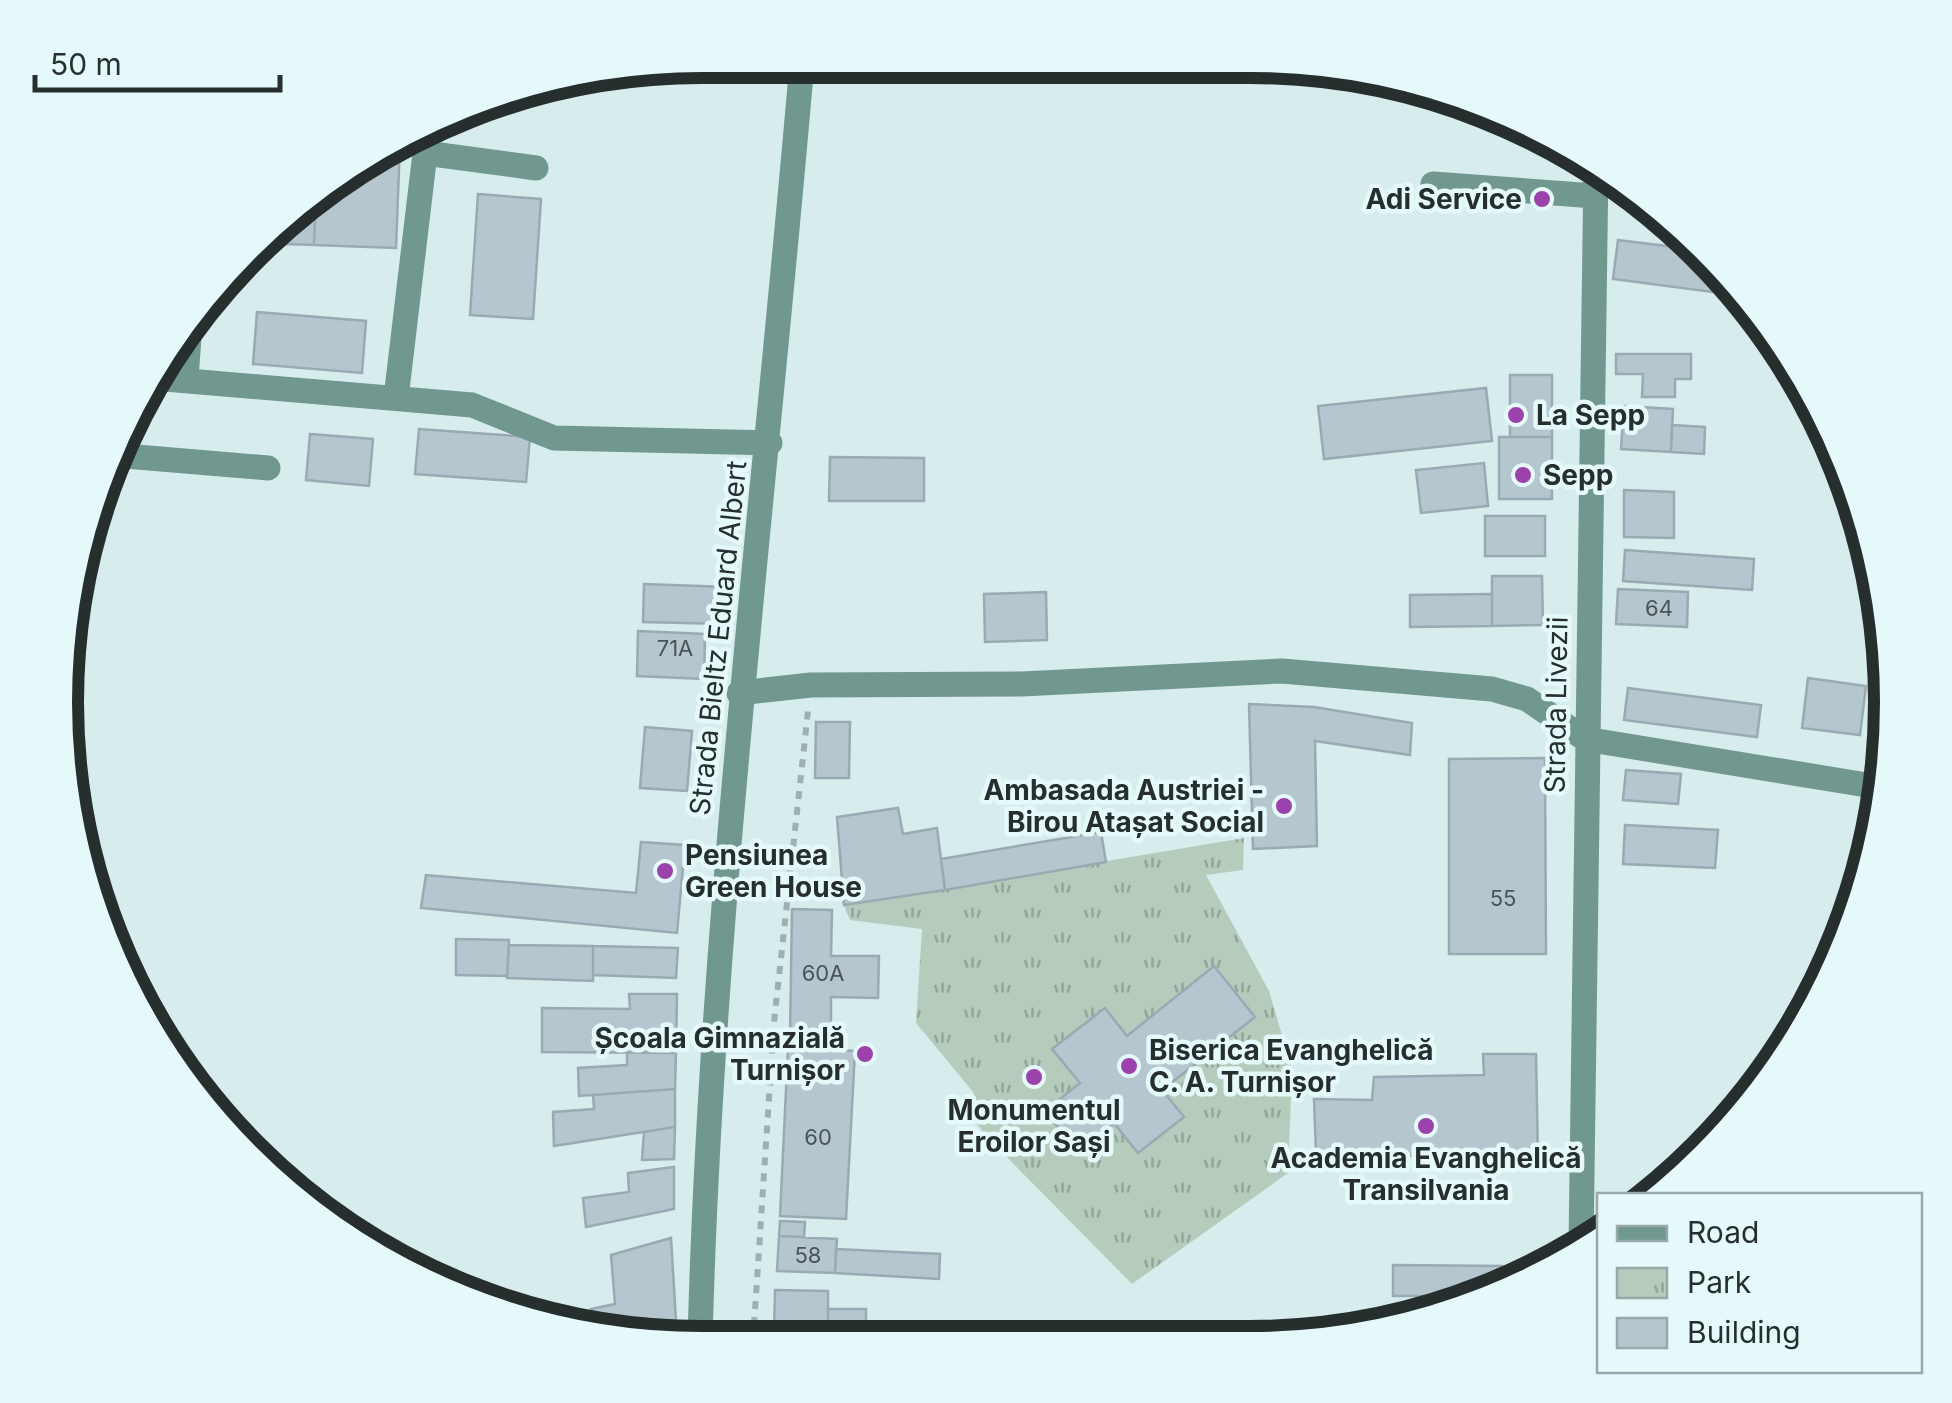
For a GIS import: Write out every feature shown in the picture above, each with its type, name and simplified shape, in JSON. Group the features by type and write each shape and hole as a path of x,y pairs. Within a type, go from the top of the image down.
{"street":[{"name":"Strada Bieltz Eduard Albert","path":"700,1326 706,1123 740,693 770,443 801,78"},
{"path":"396,398 426,142 536,168"},
{"name":"Strada Livezii","path":"1581,1230 1595,182"},
{"path":"1433,184 1595,196"},
{"path":"186,380 188,347"},
{"path":"168,379 472,405 554,438 770,443"},
{"path":"128,456 268,468"},
{"path":"740,693 811,685 1022,684 1282,670 1492,689 1527,699 1585,738 1869,785"}],"path":[{"path":"754,1326 774,1022 811,685"}],"green space":[{"path":"1244,838 1243,870 1206,875 1269,991 1292,1069 1288,1173 1132,1284 971,1116 974,1093 916,1023 922,929 850,920 844,905"}],"building":[{"path":"400,156 396,248 314,245 315,211"},
{"path":"478,194 541,199 533,319 470,315"},
{"path":"315,211 314,245 278,244"},
{"path":"1618,240 1679,247 1723,293 1613,279"},
{"path":"257,312 366,321 362,373 253,364"},
{"path":"1616,354 1691,354 1691,379 1675,379 1675,397 1642,397 1643,374 1616,374"},
{"path":"1510,375 1552,375 1552,437 1510,437"},
{"path":"1486,388 1492,441 1324,459 1318,406"},
{"path":"1624,406 1673,409 1671,452 1621,449"},
{"path":"1672,425 1705,427 1704,454 1671,452"},
{"path":"419,429 530,437 526,482 415,474"},
{"path":"310,434 373,439 369,486 306,480"},
{"path":"1499,437 1552,437 1552,499 1499,499"},
{"path":"830,457 924,458 924,501 829,501"},
{"path":"1484,463 1488,506 1421,513 1416,470"},
{"path":"1624,490 1674,492 1674,538 1624,537"},
{"path":"1485,516 1545,516 1545,556 1485,556"},
{"path":"1625,550 1754,559 1752,590 1623,581"},
{"path":"1492,576 1542,576 1543,625 1492,626"},
{"path":"644,584 727,587 725,624 643,622"},
{"path":"1618,589 1688,592 1687,627 1616,624"},
{"path":"1046,592 1047,640 985,642 984,594"},
{"path":"1492,594 1492,626 1410,627 1410,595"},
{"path":"638,631 705,634 704,679 637,676"},
{"path":"1808,678 1866,686 1860,735 1802,728"},
{"path":"1628,688 1761,705 1757,737 1624,720"},
{"name":"Ambasada Austriei - Birou Atașat Social","path":"1249,704 1314,707 1412,723 1410,755 1315,741 1317,846 1253,849"},
{"path":"816,722 850,722 849,778 815,778"},
{"path":"645,727 692,731 687,791 640,788"},
{"path":"1545,758 1546,954 1449,954 1449,759"},
{"path":"1626,770 1681,774 1678,804 1623,800"},
{"path":"898,808 903,834 937,828 945,890 844,905 837,817"},
{"path":"1625,825 1718,830 1715,868 1623,864"},
{"path":"1101,832 1106,862 945,890 941,859"},
{"path":"641,842 685,845 677,933 421,908 426,875 636,893"},
{"path":"792,909 832,910 831,956 879,956 878,998 831,997 831,1037 790,1036"},
{"path":"456,939 509,940 507,976 456,975"},
{"path":"509,945 593,946 593,981 507,978"},
{"path":"593,946 678,948 676,978 593,975"},
{"name":"Biserica Evanghelică C. A. Turnișor","path":"1214,966 1255,1017 1162,1090 1184,1117 1138,1153 1114,1123 1078,1152 1045,1111 1080,1083 1052,1049 1105,1008 1127,1036"},
{"path":"629,994 677,994 676,1053 542,1052 542,1008 630,1009"},
{"path":"788,1048 855,1051 846,1219 780,1216"},
{"path":"627,1052 676,1053 675,1089 579,1096 578,1068 627,1065"},
{"name":"Academia Evanghelică Transilvania","path":"1483,1054 1536,1054 1538,1160 1316,1153 1314,1099 1372,1100 1374,1077 1484,1075"},
{"path":"675,1089 675,1127 554,1146 553,1112 594,1109 593,1095"},
{"path":"675,1127 674,1159 642,1160 644,1132"},
{"path":"674,1167 674,1209 586,1227 583,1198 629,1192 628,1173"},
{"path":"780,1221 805,1222 804,1237 779,1236"},
{"path":"779,1236 837,1239 835,1273 777,1271"},
{"path":"671,1238 676,1325 591,1316 591,1309 615,1304 611,1255"},
{"path":"836,1249 940,1254 939,1279 835,1273"},
{"path":"1393,1265 1502,1266 1502,1272 1438,1296 1393,1296"},
{"path":"775,1290 828,1291 828,1326 774,1326"},
{"path":"828,1309 866,1309 866,1326 828,1326"}],"place":[{"name":"Adi Service","path":"1542,199"},
{"name":"La Sepp","path":"1516,415"},
{"name":"Sepp","path":"1523,475"},
{"name":"Ambasada Austriei - Birou Atașat Social","path":"1284,806"},
{"name":"Pensiunea Green House","path":"665,871"},
{"name":"Școala Gimnazială Turnișor","path":"865,1054"},
{"name":"Biserica Evanghelică C. A. Turnișor","path":"1129,1066"},
{"name":"Monumentul Eroilor Sași","path":"1034,1077"},
{"name":"Academia Evanghelică Transilvania","path":"1426,1126"}]}
